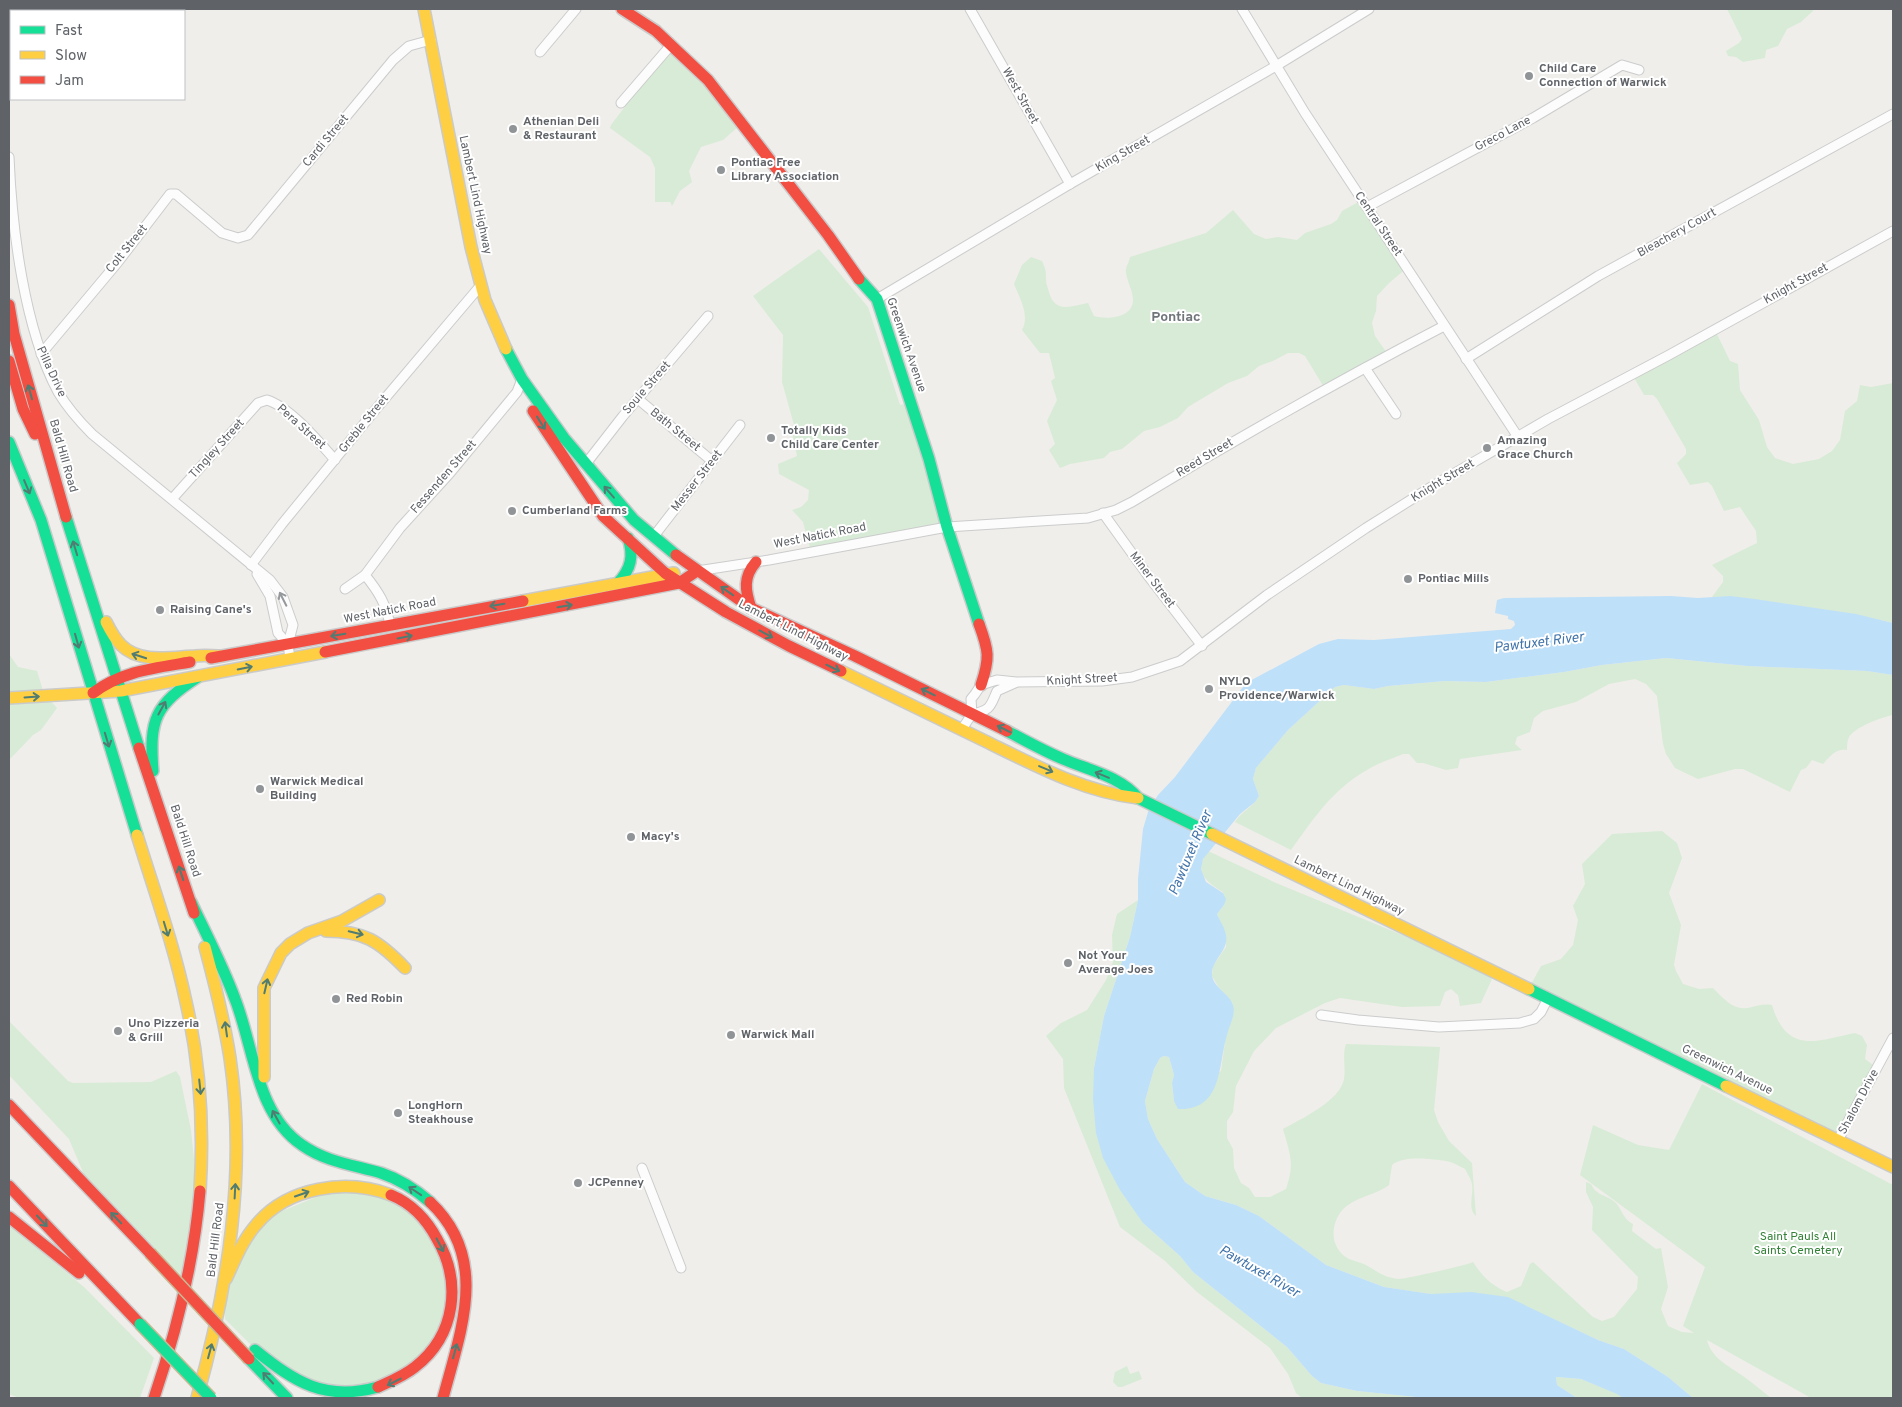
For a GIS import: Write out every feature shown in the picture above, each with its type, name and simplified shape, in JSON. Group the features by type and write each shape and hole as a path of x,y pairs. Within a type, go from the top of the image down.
{"main road":[{"name":"Lambert Lind Highway","path":"424,9 471,247 485,300 522,379 564,438 634,520 688,565 751,608 855,656 1063,759 1118,782 1130,788 1138,798"},
{"name":"Greenwich Avenue","path":"622,9 656,31 708,80 828,235 858,278 877,299 930,459 947,527 987,646 988,664 981,686"},
{"name":"Bald Hill Road","path":"9,305 14,334 54,477 116,678 214,973 225,1023 232,1076 237,1160 234,1216 226,1279 212,1345 197,1398"},
{"path":"9,361 23,409 54,477"},
{"name":"Lambert Lind Highway","path":"522,379 531,407 603,516 666,573 726,612 782,642 1050,771 1118,796 1138,798 1156,806 1548,998"},
{"name":"Bald Hill Road","path":"9,442 41,518 92,693 180,976 192,1029 200,1085 202,1116 201,1202 183,1308 154,1398"},
{"path":"618,582 627,574 631,560 632,550 628,538"},
{"path":"751,608 746,592 746,580 748,570 756,562"},
{"path":"81,566 113,637 127,651 143,658 155,659 222,656"},
{"name":"West Natick Road","path":"92,693 116,678 135,672 390,626 666,573 697,570"},
{"name":"West Natick Road","path":"9,698 121,691 198,677 614,597 679,582 697,570"},
{"path":"154,790 152,757 155,726 160,709 176,692 198,677"},
{"path":"265,1092 264,988 281,953 290,944 308,933 342,921 379,900"},
{"path":"191,902 236,999 259,1077 281,1125 299,1144 321,1157 388,1176 409,1186 438,1210 456,1236 463,1252 466,1268 466,1310 443,1398"},
{"path":"308,933 344,930 369,936 379,942 405,968"},
{"name":"Greenwich Avenue","path":"1548,998 1893,1167"},
{"path":"9,1105 150,1253 188,1285 252,1355 287,1398"},
{"path":"9,1186 211,1398"},
{"path":"226,1279 248,1234 272,1210 296,1196 323,1188 362,1188 383,1192 401,1200 419,1214 434,1233 450,1270 452,1307 446,1326 437,1343 413,1371 380,1389 344,1394 325,1391 307,1386 252,1355"},
{"path":"9,1217 129,1312"}],"street":[{"path":"540,52 576,9"},
{"name":"West Street","path":"970,9 1070,184"},
{"name":"Central Street","path":"1242,9 1305,113 1518,437"},
{"name":"King Street","path":"877,299 1070,184 1276,66 1369,9"},
{"name":"Cardi Street","path":"222,234 238,238 252,233 393,60 409,46 431,40"},
{"path":"621,103 671,45"},
{"name":"Greco Lane","path":"1367,207 1526,122 1622,65 1639,70"},
{"name":"Bleachery Court","path":"1466,359 1598,276 1893,114"},
{"name":"Pilla Drive","path":"9,157 20,261 34,332 41,354 59,394 74,415 92,434 270,580 283,597 293,625 288,644 290,659"},
{"name":"Colt Street","path":"41,354 118,262 170,194 176,194 222,234"},
{"name":"Knight Street","path":"981,686 997,680 1016,682 1093,682 1132,677 1180,662 1267,595 1366,528 1436,484 1548,418 1669,356 1893,231"},
{"name":"Greble Street","path":"251,565 376,408 481,285"},
{"name":"Soule Street","path":"588,461 708,316"},
{"name":"Reed Street","path":"947,527 1088,518 1132,502 1230,443 1444,326"},
{"path":"1365,368 1396,414"},
{"name":"Fessenden Street","path":"346,589 365,575 400,528 450,473 517,392 522,379"},
{"name":"Bath Street","path":"638,399 712,461"},
{"name":"Pera Street","path":"263,401 272,402 280,407 315,437 335,460"},
{"name":"Tingley Street","path":"172,499 258,403 263,401"},
{"name":"Messer Street","path":"654,536 740,425"},
{"name":"Miner Street","path":"1103,513 1202,646"},
{"name":"West Natick Road","path":"697,570 756,562 947,527"},
{"name":"Pilla Drive","path":"251,565 270,596 278,633 288,644"},
{"path":"365,575 376,588 385,604 390,626"},
{"path":"972,714 985,711 989,708 997,691 1016,682"},
{"path":"962,729 972,714 971,699 981,686"},
{"path":"1321,1015 1358,1020 1439,1026 1520,1022 1534,1019 1541,1012 1548,998"},
{"name":"Shalom Drive","path":"1838,1140 1893,1038"},
{"path":"642,1168 681,1268"}],"green space":[{"path":"1727,9 1815,9 1801,22 1787,29 1778,46 1766,50 1765,58 1743,62 1736,57 1728,56 1726,51 1742,39"},
{"path":"675,48 739,126 723,140 701,147 689,171 692,182 680,191 672,206 670,202 655,202 655,168 650,157 610,128 633,96 633,93"},
{"path":"1362,200 1408,267 1377,296 1376,311 1372,323 1375,336 1387,353 1325,389 1305,356 1299,353 1288,353 1259,366 1247,376 1228,383 1188,407 1178,418 1160,427 1144,431 1122,449 1110,452 1104,458 1070,464 1060,468 1049,450 1055,444 1047,421 1057,400 1051,381 1055,378 1049,353 1040,353 1022,330 1025,313 1014,284 1022,265 1031,257 1042,261 1046,270 1047,286 1052,299 1059,306 1070,307 1088,303 1094,316 1106,318 1118,316 1129,311 1132,306 1133,297 1126,271 1130,257 1206,233 1233,210 1254,234 1266,239 1278,237 1297,240 1305,233 1331,224 1337,220 1342,211"},
{"path":"819,249 868,307 900,405 911,403 947,526 812,555 803,522 792,510 801,507 808,500 809,490 779,474 778,464 797,456 791,426 794,425 782,382 783,335 753,296"},
{"path":"1715,330 1730,361 1738,364 1740,390 1759,420 1767,447 1775,458 1793,464 1819,459 1832,451 1840,440 1845,411 1857,401 1860,385 1871,387 1893,383 1893,623 1862,616 1761,600 1712,597 1723,582 1723,576 1712,565 1757,543 1756,531 1740,507 1724,511 1712,486 1708,482 1690,485 1677,463 1686,454 1686,449 1657,399 1653,395 1644,395 1632,374"},
{"path":"9,654 18,667 37,671 44,694 57,708 41,730 33,735 9,760"},
{"path":"1666,658 1747,666 1867,671 1893,675 1893,715 1876,720 1852,733 1847,742 1847,750 1836,751 1823,764 1812,760 1806,768 1801,770 1790,792 1743,769 1735,769 1698,779 1675,768 1666,754 1663,744 1657,696 1646,684 1635,679 1609,684 1576,702 1543,711 1534,718 1530,732 1517,737 1515,744 1522,750 1460,759 1458,768 1446,770 1417,763 1409,754 1403,754 1376,765 1344,786 1324,806 1291,850 1235,822 1259,796 1253,779 1256,768 1288,730 1335,687 1344,685 1374,689 1445,681 1486,682 1602,665"},
{"path":"1662,831 1677,843 1682,858 1669,893 1681,925 1674,965 1683,984 1699,989 1713,988 1730,1004 1740,1008 1772,1005 1778,1021 1786,1032 1804,1041 1816,1041 1855,1033 1862,1036 1867,1045 1865,1059 1880,1070 1839,1138 1529,988 1541,966 1561,959 1573,945 1578,920 1573,906 1585,884 1582,864 1612,834"},
{"name":"Saint Pauls All Saints Cemetery","path":"1208,851 1276,883 1480,967 1492,979 1481,1003 1460,1006 1458,995 1451,989 1445,992 1440,1006 1402,1007 1340,998 1325,1003 1276,1028 1254,1051 1236,1086 1233,1112 1227,1121 1227,1138 1233,1149 1234,1168 1241,1183 1249,1188 1255,1197 1270,1197 1286,1189 1291,1165 1283,1129 1328,1102 1341,1087 1344,1079 1346,1044 1440,1047 1434,1110 1438,1122 1449,1141 1472,1163 1476,1216 1471,1205 1472,1184 1465,1169 1454,1163 1433,1159 1403,1160 1392,1165 1389,1185 1350,1203 1340,1213 1334,1226 1334,1239 1343,1255 1384,1275 1399,1279 1473,1262 1488,1280 1507,1292 1521,1286 1530,1264 1533,1262 1593,1317 1602,1321 1614,1317 1637,1289 1638,1277 1592,1230 1593,1207 1586,1192 1586,1182 1591,1184 1596,1191 1616,1203 1625,1217 1633,1224 1632,1231 1656,1249 1661,1248 1668,1287 1661,1309 1668,1326 1682,1332 1694,1333 1683,1326 1705,1267 1580,1175 1593,1125 1638,1145 1669,1150 1702,1084 1893,1185 1893,1398 1811,1398 1707,1340 1716,1357 1771,1398 1693,1398 1668,1377 1624,1349 1598,1340 1534,1310 1384,1287 1326,1265 1259,1216 1236,1205 1205,1196 1185,1182 1157,1139 1148,1119 1145,1101 1154,1069 1160,1058 1164,1056 1169,1057 1174,1075 1172,1083 1174,1101 1221,1071 1226,1035 1233,1016 1233,1004 1219,988 1212,976 1213,966 1226,947 1226,935 1217,914 1224,905 1223,892 1206,880 1201,870 1201,865"},
{"path":"1138,900 1130,937 1104,1016 1094,1068 1095,1115 1143,1223 1180,1256 1193,1272 1287,1347 1312,1376 1321,1383 1357,1391 1426,1398 1302,1398 1296,1393 1288,1374 1270,1348 1197,1292 1165,1261 1120,1227 1064,1088 1063,1059 1046,1036 1061,1023 1087,1010 1106,980 1113,962 1112,935 1117,914"},
{"path":"9,1021 68,1081 73,1083 151,1082 176,1071 180,1077 191,1130 197,1189 187,1281 88,1184 69,1139 9,1075"},
{"path":"345,1185 418,1211 451,1277 440,1337 383,1387 309,1385 258,1352 225,1319 225,1280 263,1219"},
{"path":"9,1224 85,1288 154,1358 140,1398 19,1398 9,1394"},
{"path":"1127,1366 1130,1374 1139,1371 1142,1379 1118,1387 1113,1382 1115,1372"},
{"path":"1556,1377 1581,1379 1618,1394 1623,1398 1577,1398 1557,1385"}],"water":[{"name":"Pawtuxet River","path":"1671,596 1698,598 1730,596 1755,599 1856,614 1893,623 1893,675 1867,671 1747,666 1666,658 1602,665 1486,682 1445,681 1374,689 1344,685 1335,687 1288,730 1256,768 1253,779 1259,796 1255,802 1240,814 1203,859 1201,869 1206,882 1223,893 1226,899 1217,914 1225,930 1226,941 1213,969 1213,979 1231,1001 1234,1009 1216,1084 1211,1094 1203,1102 1193,1108 1178,1109 1174,1101 1172,1083 1174,1075 1169,1057 1164,1056 1160,1058 1154,1069 1145,1101 1148,1119 1157,1139 1185,1182 1205,1196 1236,1205 1259,1216 1326,1265 1384,1287 1431,1294 1471,1292 1508,1297 1598,1340 1624,1349 1668,1377 1693,1398 1623,1398 1581,1379 1556,1377 1557,1385 1577,1398 1426,1398 1357,1391 1321,1383 1312,1376 1287,1347 1193,1272 1180,1256 1143,1223 1120,1190 1103,1158 1096,1133 1093,1099 1094,1068 1104,1016 1130,937 1138,900 1143,829 1149,809 1246,683 1319,644 1338,639 1374,640 1511,629 1515,625 1514,621 1508,619 1508,616 1495,613 1497,600 1504,598"}],"traffic: fast":[{"path":"859,279 877,299 929,459 947,527 979,624"},
{"path":"506,349 522,379 564,438 634,520 676,555"},
{"path":"9,442 41,520 137,835"},
{"path":"66,517 139,748"},
{"path":"618,583 626,573 630,562 631,551 628,538"},
{"path":"153,771 152,738 158,715 172,696 198,677"},
{"path":"1007,731 1056,756 1113,779 1131,790 1138,798 1212,834"},
{"path":"191,902 220,962 235,999 258,1078 266,1098 275,1116 287,1132 311,1151 340,1162 388,1175 407,1185 430,1202"},
{"path":"1529,989 1726,1086"},
{"path":"140,1324 211,1398"},
{"path":"255,1350 298,1380 312,1386 342,1392 378,1387"},
{"path":"249,1359 287,1398"}],"traffic: slow":[{"path":"424,9 471,247 485,300 506,349"},
{"path":"523,601 674,573"},
{"path":"106,622 121,645 137,655 156,658 222,656"},
{"path":"9,698 121,691 325,652"},
{"path":"841,671 1060,776 1098,790 1138,798"},
{"path":"1212,834 1529,989"},
{"path":"137,835 176,960 191,1025 200,1096 200,1191"},
{"path":"264,1077 264,988 281,953 290,944 308,933 342,921 379,900"},
{"path":"326,931 351,933 370,939 379,944 405,968"},
{"path":"197,1398 218,1314 226,1272 232,1230 236,1144 235,1101 230,1058 219,1002 205,947"},
{"path":"1726,1086 1893,1167"},
{"path":"226,1279 251,1231 269,1212 284,1202 300,1194 318,1189 337,1187 355,1187 391,1195"}],"traffic: jam":[{"path":"622,9 656,31 708,80 828,235 859,279"},
{"path":"9,305 14,334 66,517"},
{"path":"9,361 23,409 35,434"},
{"path":"533,411 603,516 665,573 726,612 841,671"},
{"path":"676,555 751,608 855,656 1007,731"},
{"path":"751,608 746,584 749,573 756,562"},
{"path":"325,652 679,583 697,571"},
{"path":"211,658 523,601"},
{"path":"979,624 987,654 986,668 981,685"},
{"path":"93,693 115,680 139,671 190,662"},
{"path":"139,748 194,913"},
{"path":"9,1105 150,1253"},
{"path":"9,1186 140,1324"},
{"path":"154,1398 170,1347 189,1270 200,1191"},
{"path":"378,1387 406,1373 429,1354 447,1324 451,1307 450,1273 437,1239 418,1213 391,1195"},
{"path":"430,1202 449,1224 460,1247 465,1271 466,1295 463,1321 443,1398"},
{"path":"9,1217 79,1273"},
{"path":"150,1253 249,1359"}],"place":[{"name":"Child Care Connection of Warwick","path":"1529,76"},
{"name":"Athenian Deli & Restaurant","path":"513,129"},
{"name":"Pontiac Free Library Association","path":"721,170"},
{"name":"Totally Kids Child Care Center","path":"771,438"},
{"name":"Amazing Grace Church","path":"1487,448"},
{"name":"Cumberland Farms","path":"512,511"},
{"name":"Pontiac Mills","path":"1408,579"},
{"name":"Raising Cane's","path":"160,610"},
{"name":"NYLO Providence/Warwick","path":"1209,689"},
{"name":"Warwick Medical Building","path":"260,789"},
{"name":"Macy's","path":"631,837"},
{"name":"Not Your Average Joes","path":"1068,963"},
{"name":"Red Robin","path":"336,999"},
{"name":"Uno Pizzeria & Grill","path":"118,1031"},
{"name":"Warwick Mall","path":"731,1035"},
{"name":"LongHorn Steakhouse","path":"398,1113"},
{"name":"JCPenney","path":"578,1183"}],"district":[{"name":"Pontiac","path":"1176,317"}]}
